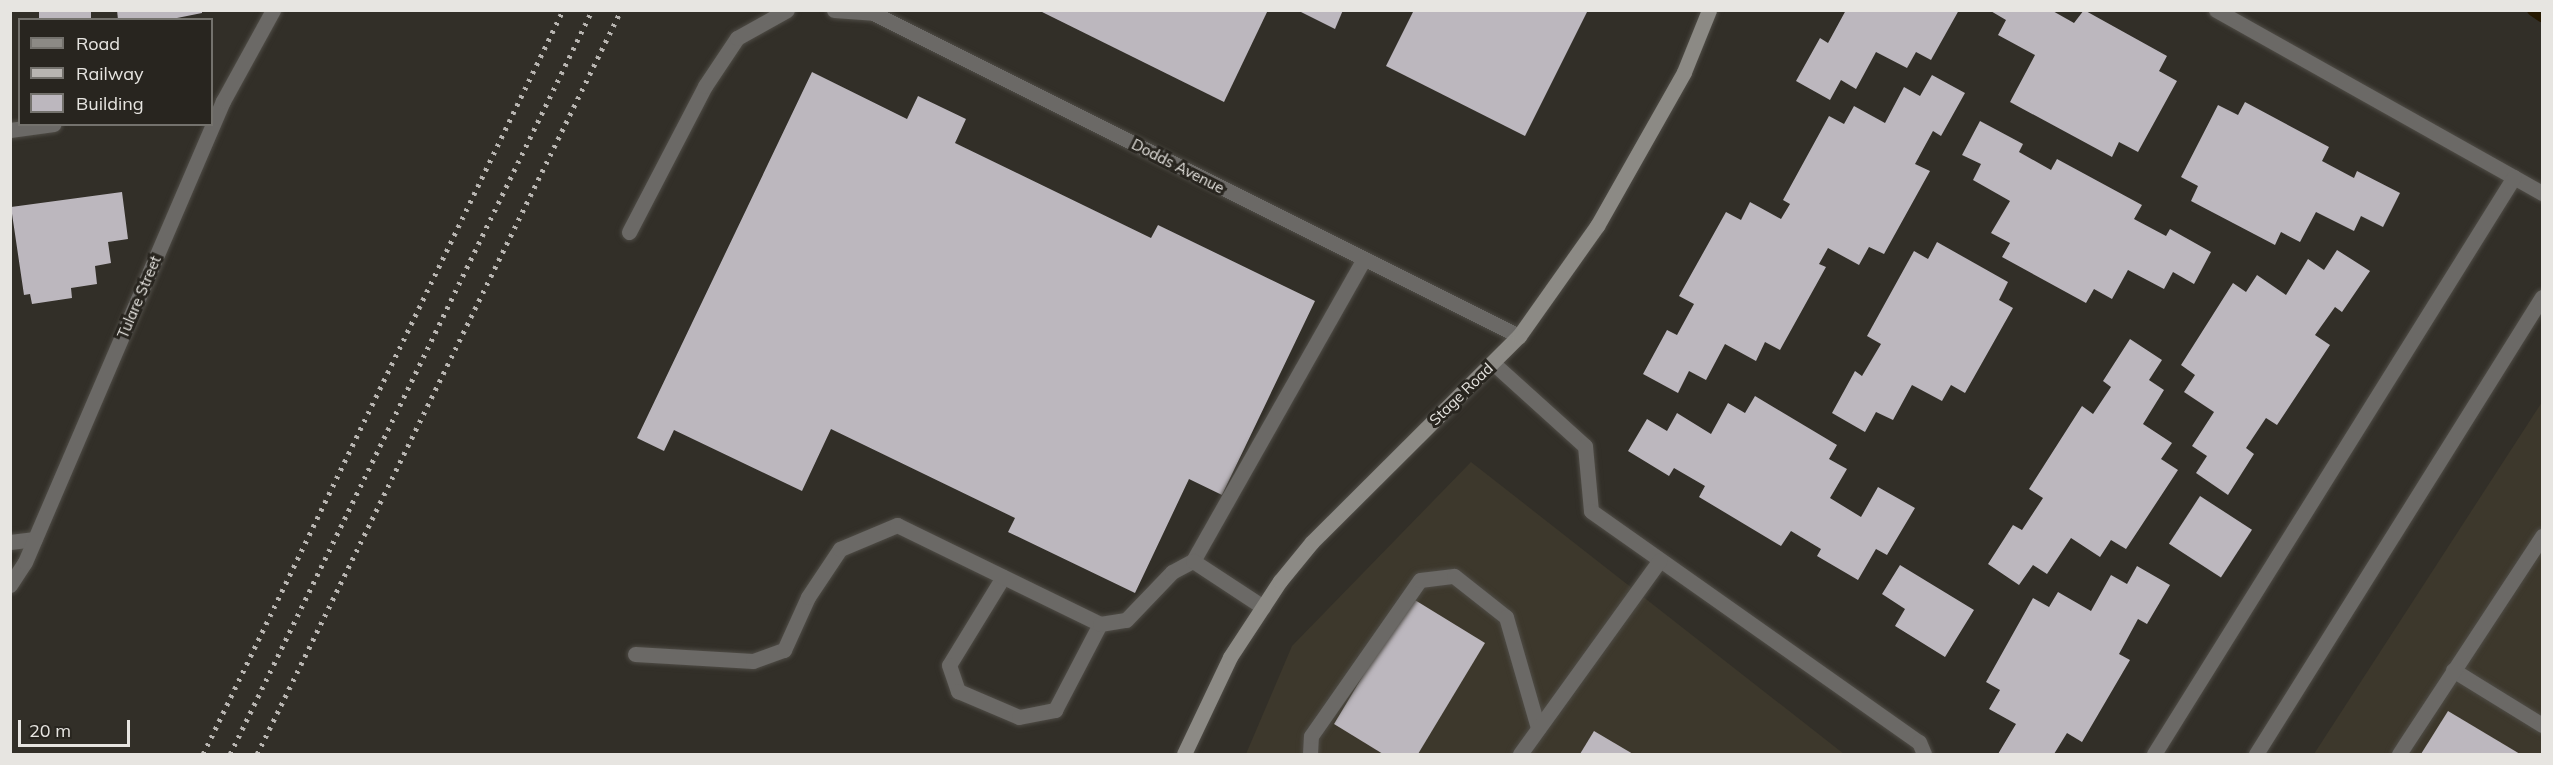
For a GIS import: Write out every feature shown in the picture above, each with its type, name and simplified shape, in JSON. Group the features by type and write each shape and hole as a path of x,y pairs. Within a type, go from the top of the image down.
{"main road":[{"name":"Stage Road","path":"1184,754 1230,657 1263,607 1312,542 1519,336 1597,226 1684,72 1709,10"}],"street":[{"name":"Tulare Street","path":"217,102 273,10"},
{"path":"629,232 705,86 737,38 787,10"},
{"name":"Dodds Avenue","path":"834,10 873,14 1519,336"},
{"path":"2216,10 2542,193"},
{"path":"10,130 39,126"},
{"name":"Tulare Street","path":"10,585 35,539 207,126"},
{"path":"2154,754 2514,177"},
{"path":"635,654 753,661 784,650 808,597 840,549 897,525 1100,624 1126,620 1172,572 1193,561 1364,259"},
{"path":"2256,754 2542,297"},
{"path":"1493,363 1585,446 1591,511 1919,742 1924,754"},
{"path":"2399,754 2542,536"},
{"path":"10,542 35,539"},
{"path":"1520,754 1660,560"},
{"path":"1193,561 1263,607"},
{"path":"1310,754 1311,736 1420,580 1454,576 1506,616 1538,728"},
{"path":"1004,577 950,665 958,692 1019,717 1055,710 1100,624"},
{"path":"2453,670 2542,725"}],"shaded area":[{"path":"2542,402 2542,754 2314,754"},
{"path":"1471,462 1844,754 1246,754 1292,646"}],"building":[{"path":"39,10 91,10 91,18 39,18"},
{"path":"117,10 202,10 202,13 177,18 118,18"},
{"path":"1038,10 1268,10 1224,102"},
{"path":"1297,10 1343,10 1335,29"},
{"path":"1414,10 1588,10 1525,136 1386,66"},
{"path":"1846,10 1959,10 1931,60 1916,52 1907,68 1876,52 1856,89 1841,80 1830,100 1796,81 1820,38 1828,43"},
{"path":"1989,10 2051,10 2074,23 2084,10 2167,56 2159,71 2177,81 2138,152 2119,142 2112,157 2010,102 2035,55 1998,35 2006,20"},
{"path":"812,72 907,119 918,96 966,119 955,143 1151,238 1158,225 1315,301 1222,495 1189,479 1135,593 1008,532 1015,518 831,429 802,491 674,430 664,451 637,438"},
{"path":"1932,75 1965,93 1941,136 1933,131 1915,164 1930,171 1884,254 1869,247 1859,265 1828,248 1819,264 1826,267 1780,350 1765,342 1756,361 1725,344 1706,380 1689,371 1678,393 1643,374 1667,330 1677,335 1694,304 1679,296 1726,212 1741,220 1750,202 1781,219 1790,204 1783,200 1829,116 1844,124 1854,106 1885,123 1904,87 1920,96"},
{"path":"2245,102 2329,147 2322,161 2354,178 2357,171 2400,193 2383,227 2361,216 2354,231 2316,212 2300,242 2281,232 2275,245 2191,201 2198,186 2181,177 2218,105 2238,115"},
{"path":"1980,121 2023,144 2019,152 2051,170 2057,159 2142,205 2134,219 2166,236 2170,229 2211,252 2194,284 2173,272 2164,289 2128,270 2112,299 2094,289 2086,303 2002,257 2010,243 1991,233 2010,201 1973,180 1981,164 1962,155"},
{"path":"122,192 128,239 108,242 111,263 95,266 97,284 71,288 72,298 32,304 30,294 24,295 11,207"},
{"path":"1937,242 2008,282 1999,300 2013,308 1965,393 1951,385 1942,401 1912,385 1893,420 1876,412 1865,432 1832,413 1855,371 1862,376 1881,344 1867,336 1914,251 1928,259"},
{"path":"2337,250 2370,271 2342,312 2335,307 2315,335 2330,345 2277,425 2266,418 2246,448 2254,454 2228,495 2196,473 2207,456 2192,446 2214,412 2184,392 2195,375 2181,365 2233,283 2246,292 2257,275 2286,295 2308,259 2324,270"},
{"path":"2130,339 2162,360 2149,380 2164,390 2143,424 2172,443 2161,459 2178,470 2126,549 2111,540 2100,557 2071,538 2047,574 2033,565 2019,585 1988,564 2013,525 2022,530 2043,498 2029,489 2082,406 2093,414 2111,387 2103,381"},
{"path":"1755,396 1837,445 1829,459 1847,469 1830,498 1861,517 1878,487 1915,508 1887,555 1876,549 1858,580 1817,556 1821,549 1791,531 1781,546 1699,497 1705,486 1674,468 1669,476 1628,451 1647,419 1667,431 1677,413 1711,434 1728,403 1745,413"},
{"path":"2200,496 2252,530 2221,578 2169,544"},
{"path":"1900,565 1974,610 1945,657 1895,626 1905,609 1882,594"},
{"path":"2137,566 2170,585 2147,624 2138,619 2119,654 2130,660 2082,742 2067,733 2054,754 1998,754 2016,724 1989,709 2000,690 1986,682 2033,598 2049,607 2058,592 2091,611 2111,575 2127,584"},
{"path":"1410,597 1485,643 1418,754 1383,754 1334,724"},
{"path":"2448,711 2520,754 2421,754"},
{"path":"1594,731 1633,754 1580,754"}],"waterway":[{"path":"2533,10 2542,16"}],"railway":[{"path":"203,754 563,10"},
{"path":"230,754 592,10"},
{"path":"257,754 621,10"}]}
